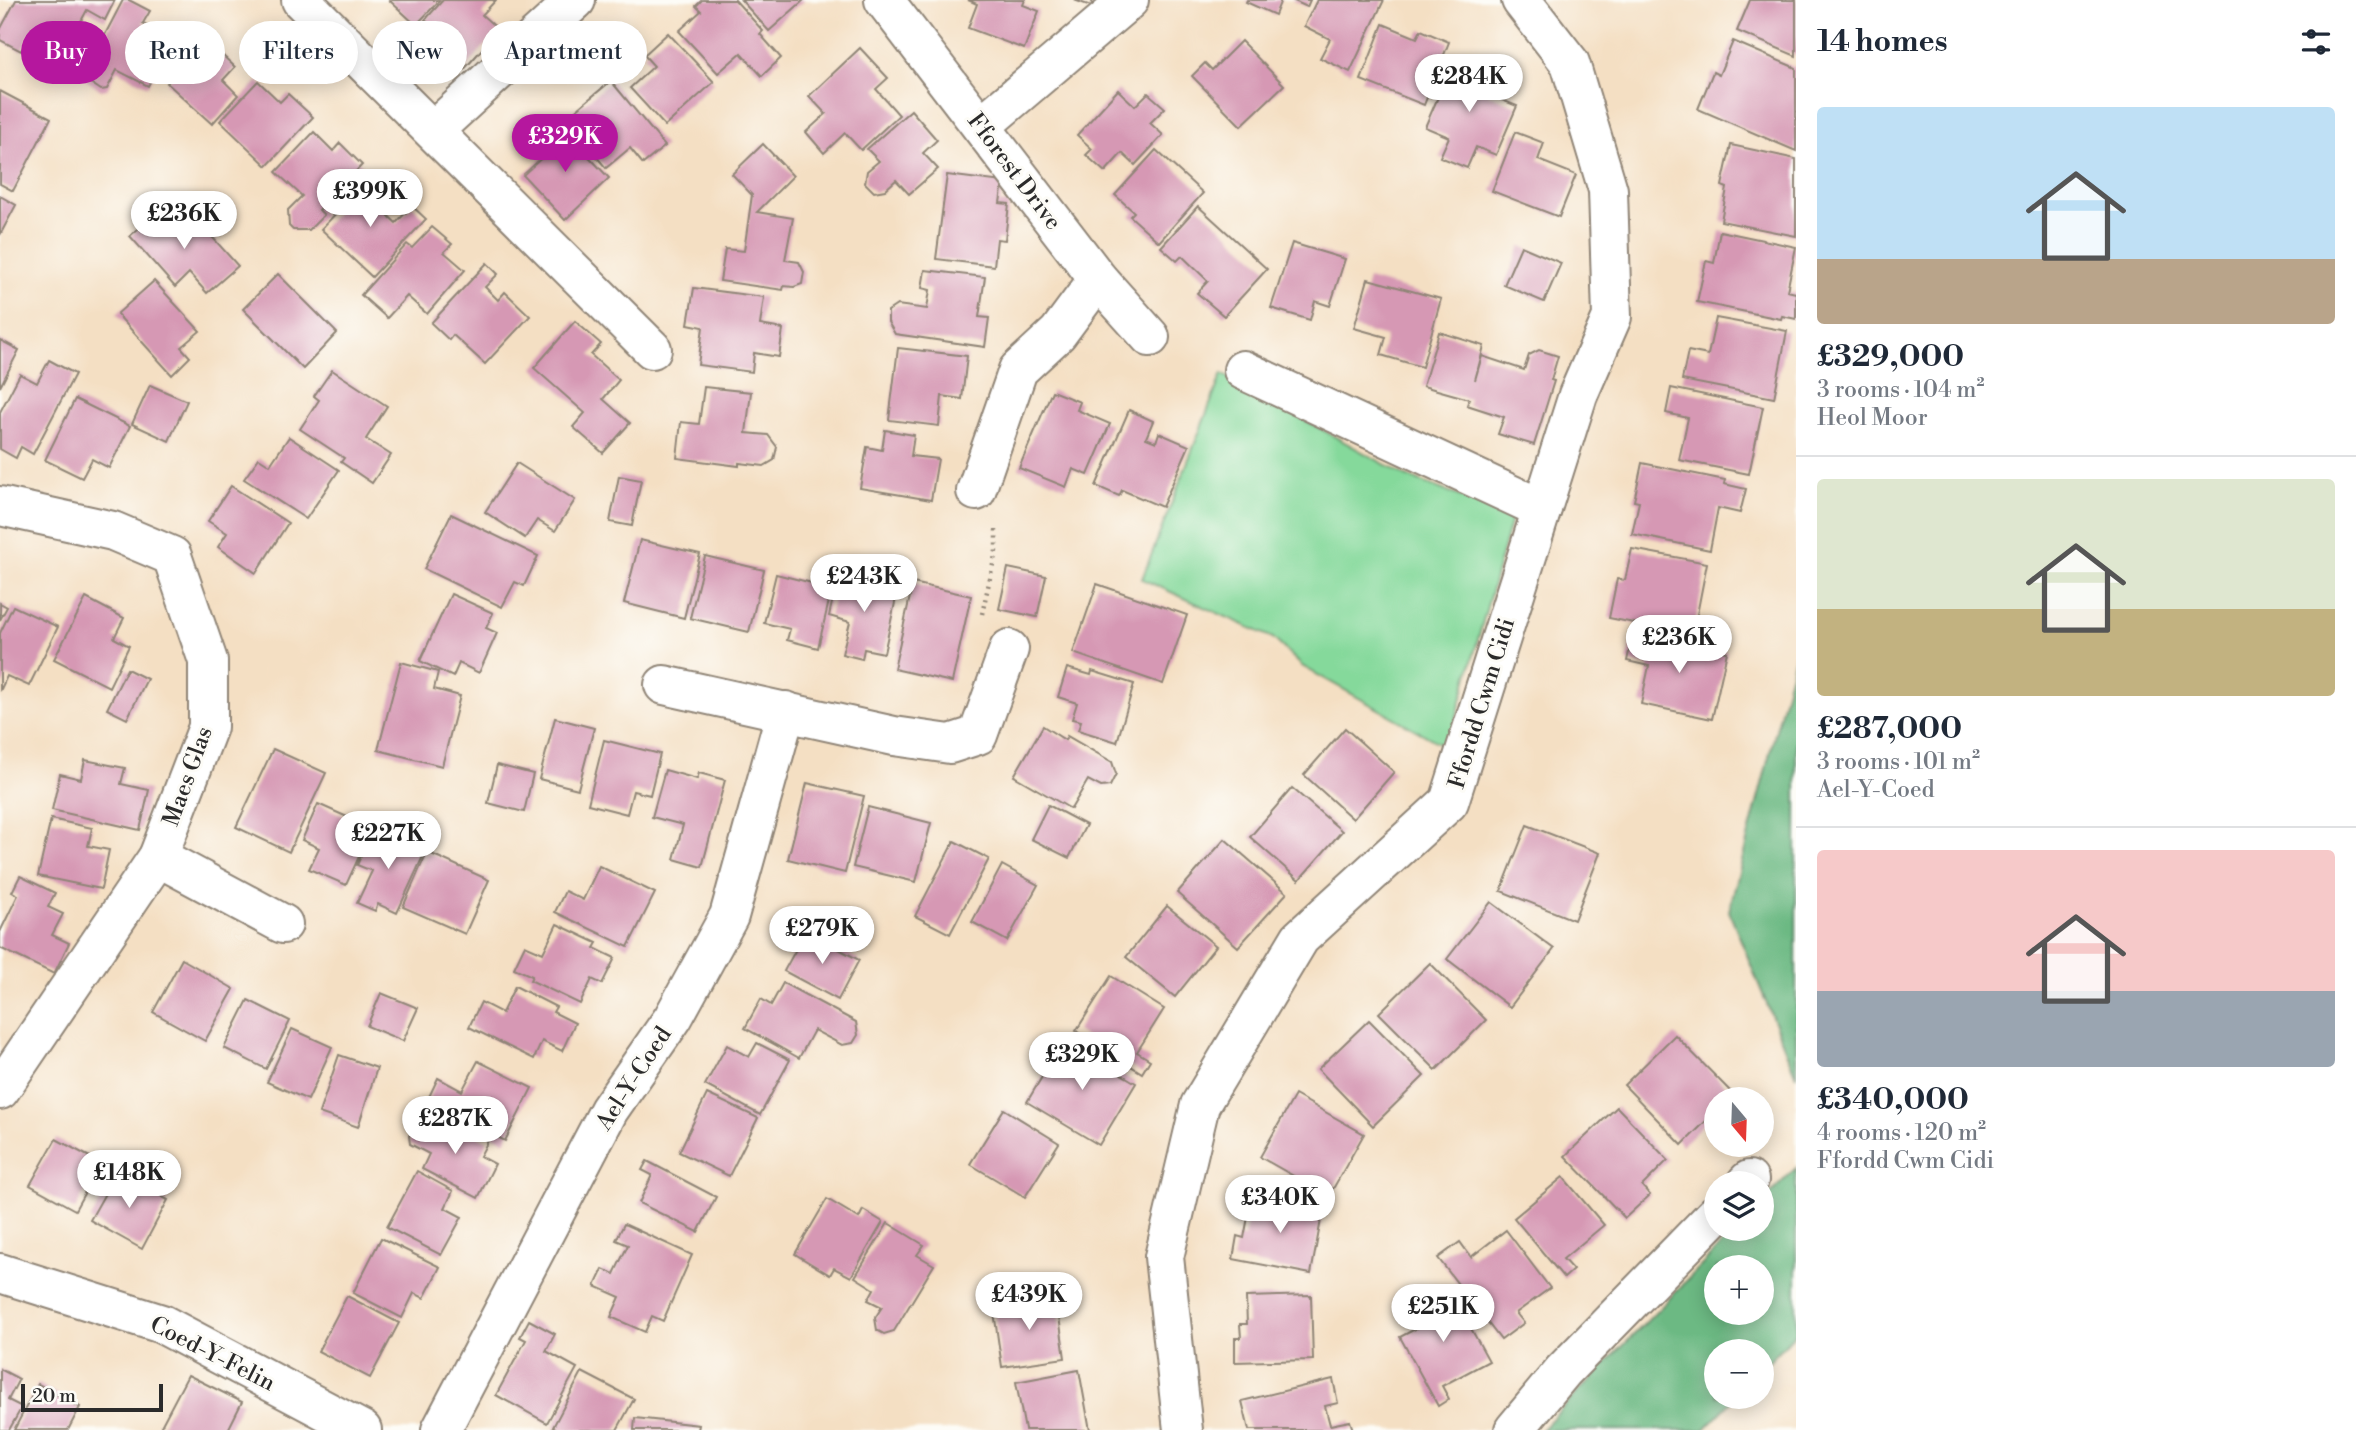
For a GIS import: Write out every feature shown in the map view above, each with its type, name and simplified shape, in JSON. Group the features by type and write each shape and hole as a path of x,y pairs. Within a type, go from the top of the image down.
{"street":[{"path":"301,0 652,349"},
{"path":"434,130 576,0"},
{"name":"Fforest Drive","path":"884,0 1098,279 1150,337"},
{"path":"981,126 1129,0"},
{"name":"Ffordd Cwm Cidi","path":"1183,1430 1164,1257 1200,1105 1300,938 1449,803 1578,395 1612,317 1608,190 1570,63 1521,0"},
{"path":"976,491 1018,369 1058,333 1098,279"},
{"path":"1243,370 1542,509"},
{"name":"Maes Glas","path":"0,506 113,531 172,556 208,661 208,727 158,857 0,1090"},
{"path":"664,685 894,736 950,744 978,735 1009,649"},
{"name":"Ael-Y-Coed","path":"442,1430 608,1110 673,1018 729,916 786,711"},
{"path":"158,857 283,924"},
{"path":"1514,1430 1563,1371 1704,1226"},
{"name":"Coed-Y-Felin","path":"0,1273 162,1324 346,1426"}],"green space":[{"path":"1222,374 1406,476 1512,516 1448,748 1302,666 1273,638 1142,579"},
{"path":"1796,653 1796,1076 1729,911"},
{"path":"1796,1168 1796,1333 1774,1356 1774,1339 1704,1339 1704,1409 1724,1409 1704,1430 1541,1430 1704,1263 1704,1325 1774,1325 1774,1255 1712,1255 1725,1241 1774,1241 1774,1190"}],"building":[{"path":"16,0 115,0 105,20 87,10 81,21 21,21 21,51 0,40 0,30"},
{"path":"123,0 129,0 150,11 144,21 125,21 125,74 117,70 111,81 111,23"},
{"path":"389,0 440,0 420,21 412,21"},
{"path":"443,0 496,0 482,15 489,21 481,21 481,50 467,66 467,21 425,20"},
{"path":"702,0 735,0 763,31 760,34 781,58 762,76 741,53 718,73 679,31 701,11 696,6"},
{"path":"741,0 804,0 769,31"},
{"path":"968,0 1025,0 1023,5 1039,11 1024,49 968,28 977,4"},
{"path":"1074,0 1093,0 1091,6"},
{"path":"1281,0 1275,15 1246,2"},
{"path":"1292,0 1310,0 1307,7"},
{"path":"1317,0 1384,0 1350,72 1320,58 1330,39 1304,26"},
{"path":"1750,0 1796,0 1796,56 1737,31"},
{"path":"1383,24 1417,38 1421,30 1449,42 1424,105 1361,80"},
{"path":"668,33 714,82 665,126 630,88 634,84 647,84 647,72 654,66 647,58 647,52"},
{"path":"1241,41 1284,85 1241,126 1192,76 1205,63 1212,70"},
{"path":"1733,41 1796,68 1796,151 1698,109 1713,72 1719,75"},
{"path":"860,48 888,78 876,89 899,115 861,150 845,133 824,153 806,132 826,114 809,96"},
{"path":"225,58 235,67 225,78"},
{"path":"1455,58 1495,75 1487,94 1517,106 1496,155 1476,147 1467,168 1440,157 1449,137 1425,127"},
{"path":"225,82 238,95 212,124 168,84"},
{"path":"92,84 110,84 107,89 101,90"},
{"path":"255,84 261,84 280,102 288,94 313,117 267,166 220,121"},
{"path":"607,84 613,84 665,146 643,164 630,148 606,168 565,119"},
{"path":"1118,90 1135,106 1148,93 1165,108 1150,123 1163,135 1135,165 1122,153 1105,172 1086,155 1092,149 1077,135"},
{"path":"0,91 51,118 13,191 0,184"},
{"path":"911,110 937,140 923,153 938,169 909,194 896,180 885,190 874,192 865,183 867,171 879,161 867,149"},
{"path":"561,127 609,178 565,220 523,175 546,154 540,147"},
{"path":"314,132 333,151 340,143 362,165 319,210 324,215 309,230 293,230 289,226 288,210 302,196 276,172"},
{"path":"1515,132 1544,143 1538,160 1576,175 1559,217 1492,191"},
{"path":"763,144 793,176 757,212 793,218 785,260 799,262 804,272 802,284 784,286 783,290 720,281 725,249 744,251 752,195 732,174"},
{"path":"1731,145 1796,159 1796,236 1721,221 1727,188 1722,186"},
{"path":"1156,150 1203,193 1159,242 1130,216 1134,212 1115,195"},
{"path":"947,175 1003,182 1000,203 1009,204 1005,240 997,239 994,266 936,259"},
{"path":"367,181 387,199 379,207 396,223 412,206 426,219 372,277 321,229"},
{"path":"0,196 16,205 0,235"},
{"path":"1198,206 1267,269 1224,316 1197,293 1208,281 1182,256 1177,261 1161,247"},
{"path":"159,210 174,226 190,212 238,266 207,293 189,273 175,287 130,236"},
{"path":"432,227 452,244 444,252 465,270 427,314 407,296 387,318 361,295 407,244 412,248"},
{"path":"1720,231 1796,247 1787,291 1796,293 1796,319 1782,316 1781,319 1697,302 1706,261 1714,263"},
{"path":"1292,243 1345,259 1330,306 1315,301 1310,320 1271,308"},
{"path":"1521,246 1561,263 1544,302 1504,285"},
{"path":"487,263 498,274 485,287 498,300 505,292 530,316 485,364 453,335 449,340 431,323"},
{"path":"925,270 985,277 979,317 989,318 985,347 895,334 888,322 888,311 897,305 927,309 930,290 922,288"},
{"path":"278,274 337,333 303,369 243,309"},
{"path":"1368,279 1441,299 1422,367 1381,355 1386,337 1354,328"},
{"path":"154,281 200,331 181,347 190,357 172,375 117,314"},
{"path":"694,288 764,297 760,325 783,329 779,357 754,353 752,372 698,365 703,327 688,324"},
{"path":"1716,318 1787,331 1774,398 1682,380 1688,351 1708,355"},
{"path":"575,321 601,344 591,355 619,380 603,399 630,423 603,453 573,427 585,413 534,368"},
{"path":"1439,332 1484,346 1475,380 1482,356 1524,370 1529,355 1539,350 1558,356 1551,380 1554,381 1534,445 1498,434 1504,417 1467,405 1469,399 1423,386"},
{"path":"0,340 19,350 0,387"},
{"path":"898,348 967,356 962,399 942,396 939,426 889,420"},
{"path":"49,360 75,374 33,454 21,447 16,458 0,449 0,412 20,374 37,383"},
{"path":"332,370 387,406 366,439 391,455 372,483 341,462 344,458 300,429 319,400 314,396"},
{"path":"150,385 187,401 169,441 132,424"},
{"path":"704,387 751,392 746,433 768,435 777,447 774,460 764,466 739,463 739,466 677,458 681,422 699,424"},
{"path":"1671,388 1763,407 1749,474 1679,460 1688,418 1666,413"},
{"path":"1052,391 1080,402 1077,410 1110,424 1088,475 1073,469 1066,487 1019,468"},
{"path":"75,399 130,426 109,468 92,459 82,478 45,460"},
{"path":"1129,410 1153,421 1146,438 1156,442 1159,433 1189,446 1162,507 1122,490 1119,496 1096,486"},
{"path":"885,430 914,435 911,456 938,459 931,500 860,488 867,447 882,450"},
{"path":"289,437 339,470 306,519 244,479 259,458 270,465"},
{"path":"517,463 575,500 555,531 537,520 525,538 485,512"},
{"path":"1642,463 1725,480 1724,484 1746,489 1740,513 1718,508 1710,550 1632,534 1639,502 1634,501"},
{"path":"619,476 641,480 632,526 610,522"},
{"path":"231,486 288,523 256,573 218,547 227,533 208,521"},
{"path":"451,514 538,556 524,586 515,582 502,607 424,569"},
{"path":"640,540 700,554 684,618 624,603"},
{"path":"1632,549 1707,563 1693,635 1609,618 1617,579 1625,580"},
{"path":"705,556 764,570 749,632 690,618"},
{"path":"1008,568 1046,576 1037,617 999,609"},
{"path":"776,574 832,588 818,648 787,640 790,629 764,623"},
{"path":"838,576 898,589 884,653 864,649 862,659 842,654 850,622 829,616"},
{"path":"913,583 971,596 952,682 894,669"},
{"path":"1097,584 1187,615 1163,684 1073,653"},
{"path":"451,594 493,613 486,628 497,633 479,673 459,663 453,677 420,661"},
{"path":"86,598 124,618 114,638 129,646 109,687 54,659"},
{"path":"0,603 7,607 0,620"},
{"path":"13,606 58,627 29,686 7,676 0,691 0,633"},
{"path":"1633,633 1727,652 1712,719 1641,704 1649,666 1627,661"},
{"path":"401,662 438,672 434,689 460,696 442,766 378,750"},
{"path":"1067,668 1091,675 1092,671 1134,684 1117,742 1078,730 1081,721 1072,719 1077,703 1058,697"},
{"path":"127,669 147,679 127,719 107,709"},
{"path":"555,718 594,728 578,789 539,779"},
{"path":"1043,726 1065,740 1067,736 1112,762 1116,774 1110,786 1101,787 1088,780 1071,809 1014,776"},
{"path":"1345,728 1394,772 1353,819 1304,775"},
{"path":"604,740 660,754 650,795 633,791 627,814 588,804"},
{"path":"273,749 326,773 289,852 236,827"},
{"path":"85,760 125,768 121,784 149,790 140,830 52,810 60,774 81,779"},
{"path":"497,765 533,774 524,812 488,803"},
{"path":"665,770 697,779 699,773 725,780 702,867 674,859 683,825 652,817"},
{"path":"807,783 864,796 845,873 788,859"},
{"path":"1292,788 1342,831 1299,880 1250,837"},
{"path":"318,804 372,828 346,885 309,869 319,848 302,840"},
{"path":"1048,805 1086,825 1069,858 1031,839"},
{"path":"868,807 931,823 916,882 853,867"},
{"path":"51,819 92,828 88,846 109,850 101,889 38,876"},
{"path":"1527,825 1600,853 1574,920 1501,891"},
{"path":"374,828 425,852 397,913 378,904 375,911 357,903 372,871 357,865"},
{"path":"1225,839 1287,893 1238,947 1177,893"},
{"path":"954,841 989,859 950,934 915,916"},
{"path":"427,852 489,880 465,934 403,907"},
{"path":"1002,865 1038,885 1007,941 972,922"},
{"path":"599,866 655,893 628,947 555,912 565,891 583,900"},
{"path":"20,876 55,893 48,907 63,914 52,935 69,943 54,974 0,948 0,932 18,895 12,892"},
{"path":"1491,902 1554,949 1510,1007 1447,959"},
{"path":"1167,906 1216,946 1175,997 1126,957"},
{"path":"557,924 597,943 594,948 615,958 602,984 592,979 580,1004 530,980 532,976 514,968 525,945 543,953"},
{"path":"806,931 859,960 838,1000 784,971"},
{"path":"182,959 234,989 205,1041 153,1012"},
{"path":"1430,963 1486,1020 1436,1070 1379,1013"},
{"path":"1111,976 1164,1009 1137,1052 1150,1060 1142,1073 1076,1031"},
{"path":"783,983 856,1022 858,1035 853,1043 842,1045 814,1030 799,1058 745,1028 761,999 771,1005"},
{"path":"515,986 556,1007 553,1012 575,1023 562,1051 542,1041 534,1059 469,1027 481,1002 502,1013"},
{"path":"381,993 418,1008 403,1041 367,1026"},
{"path":"248,1000 290,1021 266,1069 224,1048"},
{"path":"1369,1020 1424,1076 1373,1126 1318,1069"},
{"path":"292,1029 332,1047 308,1100 267,1082"},
{"path":"1675,1035 1726,1087 1704,1087 1704,1123 1682,1145 1624,1085"},
{"path":"1064,1040 1136,1083 1099,1145 1027,1102"},
{"path":"757,1043 790,1060 760,1115 705,1085 727,1045 749,1057"},
{"path":"339,1055 377,1068 358,1127 319,1113"},
{"path":"478,1061 532,1088 505,1141 427,1101 438,1078 462,1091"},
{"path":"707,1094 758,1118 729,1176 679,1152"},
{"path":"1295,1095 1364,1134 1329,1196 1260,1157"},
{"path":"1617,1107 1668,1160 1642,1186 1650,1195 1625,1218 1565,1156"},
{"path":"1004,1109 1059,1143 1025,1197 970,1164"},
{"path":"446,1119 488,1141 480,1156 495,1164 478,1198 422,1169 429,1154 410,1144 409,1136 413,1128 421,1126 438,1136"},
{"path":"56,1139 101,1163 75,1210 30,1185"},
{"path":"647,1161 716,1197 698,1232 639,1203 652,1175 642,1170"},
{"path":"417,1171 453,1191 445,1208 462,1217 441,1255 387,1227"},
{"path":"117,1172 168,1200 142,1249 90,1220"},
{"path":"1563,1177 1604,1225 1563,1259 1573,1270 1564,1278 1514,1218"},
{"path":"1252,1196 1323,1209 1311,1274 1233,1259 1237,1236 1244,1238"},
{"path":"827,1199 859,1218 863,1210 883,1222 851,1277 834,1268 830,1275 795,1254"},
{"path":"888,1223 924,1245 917,1255 934,1265 894,1331 884,1334 877,1330 875,1318 882,1307 868,1300 874,1289 855,1277"},
{"path":"624,1224 692,1255 663,1321 652,1316 645,1332 611,1317 620,1297 595,1286 603,1269 614,1274 628,1245 616,1240"},
{"path":"1506,1230 1550,1288 1516,1313 1524,1323 1501,1340 1438,1258 1460,1242 1471,1257"},
{"path":"381,1238 440,1267 424,1298 414,1293 402,1318 353,1293"},
{"path":"1448,1287 1489,1361 1442,1386 1449,1399 1438,1406 1400,1337 1423,1325 1413,1306"},
{"path":"1311,1295 1313,1360 1235,1362 1235,1338 1241,1338 1240,1324 1247,1324 1246,1297"},
{"path":"347,1296 399,1323 370,1378 318,1351"},
{"path":"1056,1296 1065,1358 1002,1367 993,1305"},
{"path":"529,1320 555,1334 546,1351 577,1368 547,1423 496,1395 526,1340 520,1337"},
{"path":"0,1369 19,1379 8,1400 22,1407 9,1430 0,1430"},
{"path":"1079,1370 1090,1430 1025,1430 1016,1382"},
{"path":"582,1372 634,1399 617,1430 559,1430 553,1427"},
{"path":"188,1375 242,1402 228,1430 159,1430"},
{"path":"1333,1379 1338,1403 1325,1406 1330,1425 1350,1421 1353,1430 1249,1430 1242,1401"},
{"path":"38,1384 80,1407 68,1430 14,1430"},
{"path":"635,1418 699,1425 698,1430 634,1430"}]}
